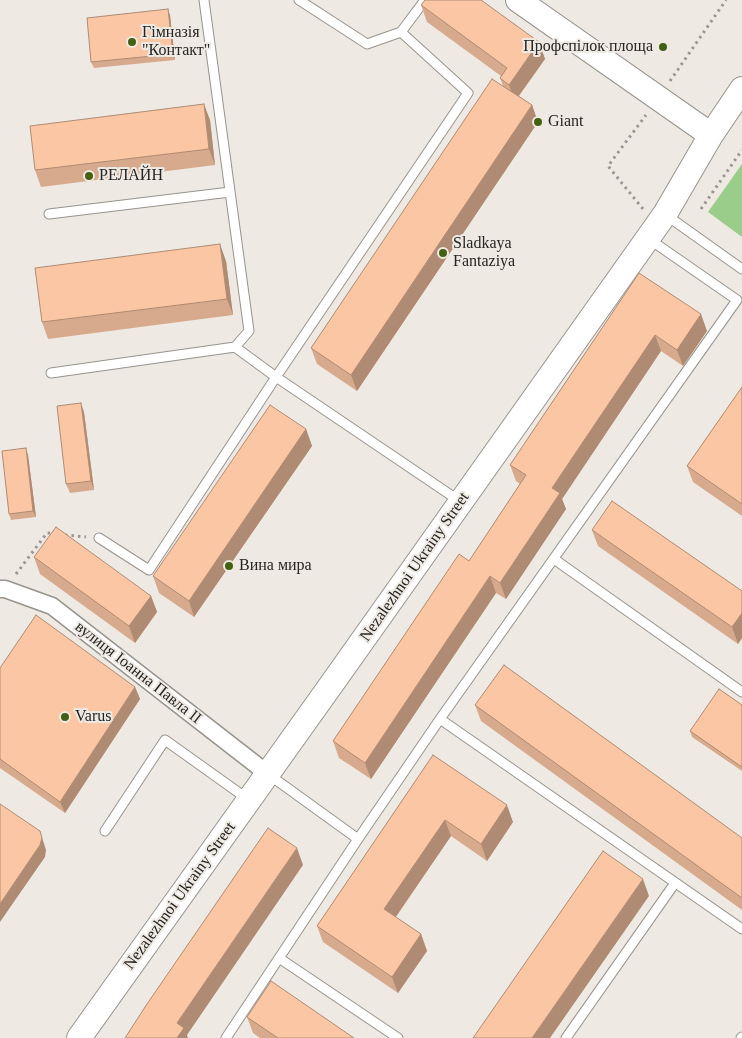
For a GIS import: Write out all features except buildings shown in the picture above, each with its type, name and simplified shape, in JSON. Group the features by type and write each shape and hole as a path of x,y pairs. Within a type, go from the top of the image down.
{"street":[{"path":"523,1 711,135"},
{"name":"Nezalezhnoi Ukrainy Street","path":"79,1038 665,214 711,135 742,89"},
{"name":"вулиця Іоанна Павла ІІ","path":"3,589 52,606 268,774"}],"lane":[{"path":"51,373 235,347 249,331 204,0"},
{"path":"299,0 366,44 401,32 425,0"},
{"path":"99,538 150,570 276,377 468,93 401,32"},
{"path":"49,214 230,192"},
{"path":"665,214 742,269"},
{"path":"226,1038 440,719 737,300 648,238"},
{"path":"235,347 276,377 462,502"},
{"path":"554,559 742,692"},
{"path":"440,719 742,929"},
{"path":"105,831 165,740 249,800"},
{"path":"268,774 358,839"},
{"path":"566,1038 675,883"},
{"path":"279,958 398,1038"}],"path":[{"path":"701,208 742,150"},
{"path":"3,589 47,533 56,534"},
{"path":"64,534 99,538"}],"green space":[{"path":"742,164 742,237 708,212"}],"place":[{"name":"Гімназія \"Контакт\"","path":"132,42"},
{"name":"Профспілок площа","path":"663,47"},
{"name":"Giant","path":"538,122"},
{"name":"РЕЛАЙН","path":"89,176"},
{"name":"Sladkaya Fantaziya","path":"443,253"},
{"name":"Вина мира","path":"229,566"},
{"name":"Varus","path":"65,717"}]}
